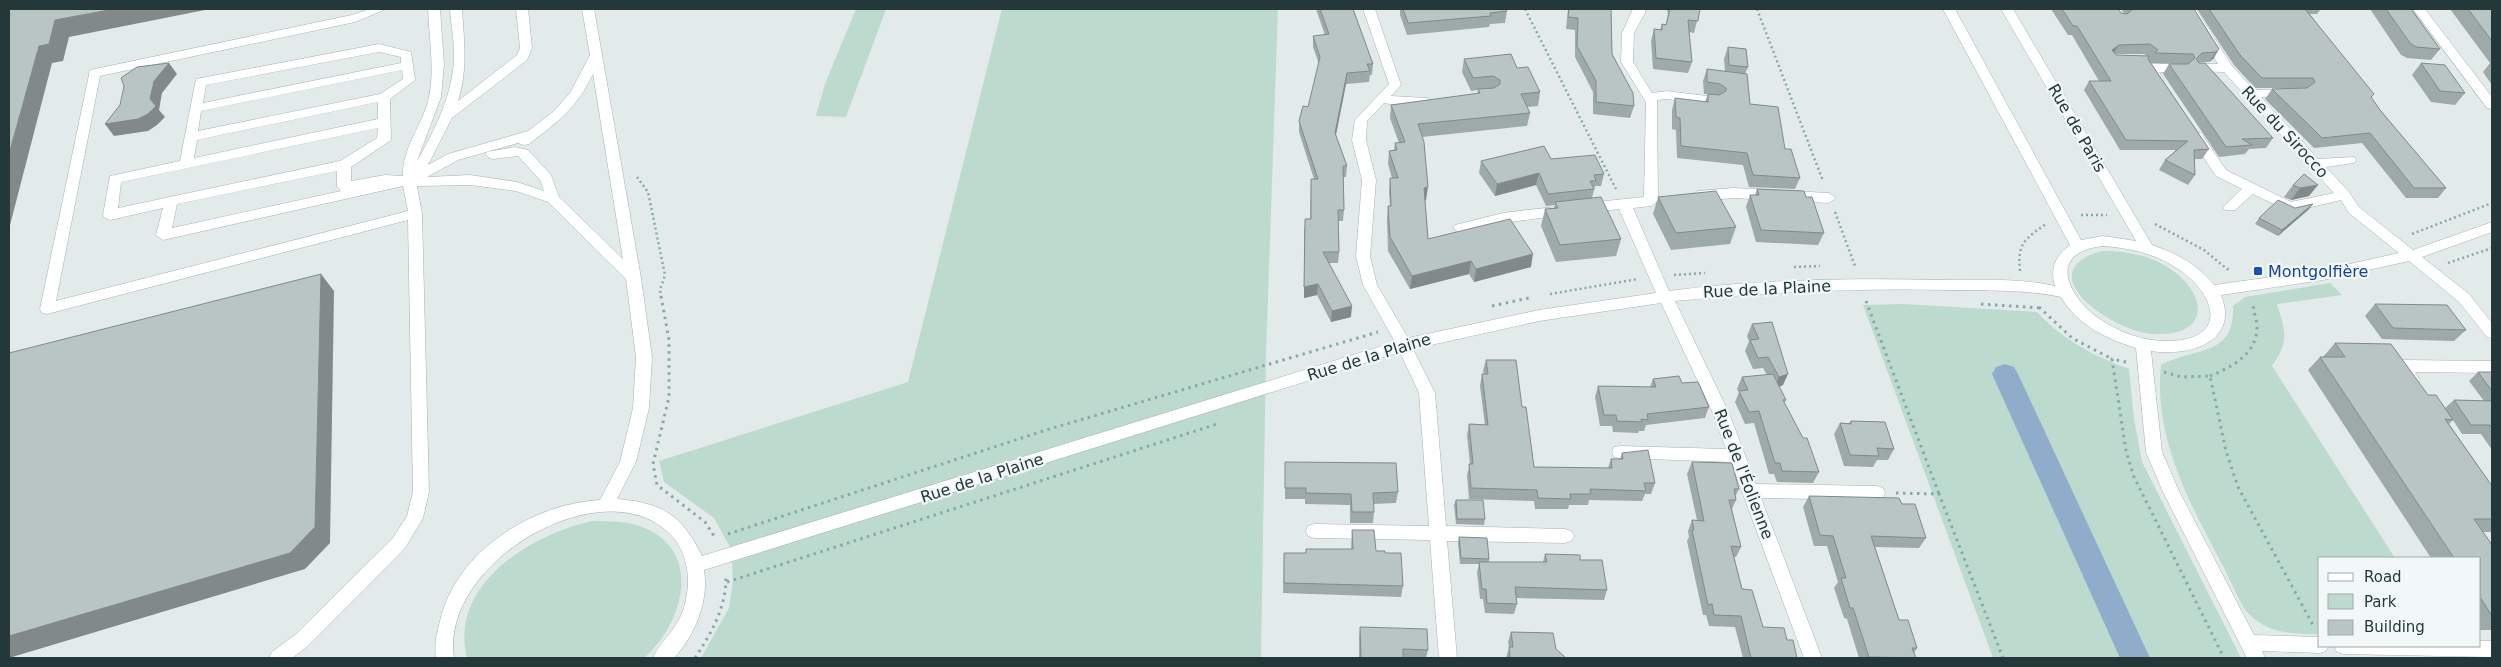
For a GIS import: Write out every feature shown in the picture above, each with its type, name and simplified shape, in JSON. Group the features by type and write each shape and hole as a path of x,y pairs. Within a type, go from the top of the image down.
{"street":[{"path":"380,9 355,18 94,73 47,309 414,214"},
{"path":"278,658 302,640 399,543 415,518 420,492 414,214 410,180 411,158 432,110 435,94 437,62 434,9"},
{"path":"410,180 427,156 445,117 458,76 460,58 456,9"},
{"path":"445,117 523,57 526,48 522,9"},
{"path":"588,9 634,278 644,357 641,408 628,462 606,505"},
{"path":"1368,9 1395,85 1362,120 1358,140 1369,180 1363,256 1370,285 1404,345 1427,393 1448,658"},
{"path":"1460,228 1502,218 1656,200 1652,102 1627,62 1628,33 1639,13 1639,9"},
{"path":"1949,9 2077,246"},
{"name":"Rue de Paris","path":"2006,9 2147,248"},
{"name":"Rue du Sirocco","path":"2190,9 2227,68 2248,94 2344,195 2354,210 2464,298 2492,333"},
{"path":"2418,9 2492,106"},
{"path":"186,164 190,137 200,82 379,48 407,55 409,80 384,97 190,137"},
{"path":"515,151 530,134 558,114 576,95 596,54"},
{"path":"2137,60 2144,60 2166,92"},
{"path":"196,108 408,65"},
{"path":"2150,68 2181,68"},
{"path":"2197,68 2227,68"},
{"path":"2248,94 2300,92"},
{"path":"1648,97 1667,96 1715,102"},
{"path":"384,97 384,122 384,140 344,165 110,215 115,179 384,122"},
{"path":"1381,99 1411,103 1438,100"},
{"name":"Rue du Sirocco","path":"2188,124 2221,173 2290,207 2344,195"},
{"path":"170,202 163,235 410,180 453,157 530,134"},
{"path":"439,164 455,164 515,151 523,153 546,178 553,199"},
{"path":"2314,164 2350,160"},
{"path":"344,165 344,187 385,180 470,180 517,187 553,199 634,278"},
{"path":"2230,207 2252,188"},
{"path":"1688,197 1734,193 1829,198"},
{"name":"Rue de l'Éolienne","path":"1624,204 1664,295 1721,413 1813,658"},
{"path":"2211,292 2323,275 2410,256 2492,227"},
{"path":"2103,241 2124,242 2147,248 2168,256 2187,268 2211,292 2219,312 2217,327 2206,339 2189,346 2167,347 2143,344 2117,336 2095,324 2077,309 2065,293 2058,277 2061,262 2077,246 2103,241"},
{"name":"Rue de la Plaine","path":"697,566 857,518 1404,345 1497,322 1664,295 1757,288 1892,282 2027,288 2065,293"},
{"path":"2143,344 2143,366 2154,452 2170,490 2252,650 2318,637"},
{"path":"2419,390 2403,366 2492,367"},
{"path":"1620,452 1738,456"},
{"path":"1751,491 1877,493"},
{"path":"445,658 447,619 464,584 492,553 527,528 567,512 606,505 640,508 667,520 688,539 697,566 698,594 686,625 662,658"},
{"path":"1314,531 1565,536"},
{"path":"2418,647 2492,648"}],"path":[{"path":"1525,9 1624,204"},
{"path":"1757,9 1855,266"},
{"path":"636,169 637,178 648,192 665,275 660,290 669,340 669,397 653,464 657,485 705,522 724,557 727,582 722,608 695,658"},
{"path":"2429,269 2492,248"},
{"path":"1856,301 1876,300"},
{"path":"1866,301 2002,658"},
{"path":"2143,366 2181,377 2210,376 2233,367 2253,348 2258,326 2252,303 2262,302"},
{"path":"1973,304 2040,308"},
{"path":"2210,376 2226,451 2238,487 2318,637"},
{"path":"727,582 1219,423"},
{"path":"1877,493 1939,494"}],"green space":[{"path":"856,9 886,9 846,117 816,116 825,84"},
{"path":"1002,9 1278,9 1266,354 1261,658 701,658 729,608 733,581 731,549 714,518 664,482 659,461 908,382"},
{"path":"2102,251 2142,256 2157,261 2178,275 2189,286 2196,298 2198,310 2195,320 2187,328 2173,333 2153,334 2136,331 2117,323 2099,312 2084,300 2074,286 2072,273 2081,261"},
{"path":"2330,283 2342,295 2277,304 2284,336 2281,350 2272,366 2394,557 2318,557 2318,634 2290,633 2272,629 2263,625 2244,609 2187,496 2177,471 2163,419 2160,392 2161,365 2220,343 2227,335 2232,323 2233,306 2245,297"},
{"path":"1903,304 2037,312 2068,339 2104,359 2129,369 2134,419 2142,462 2241,658 1993,658 1863,305"},
{"path":"593,521 622,522 649,530 666,542 676,557 681,574 681,592 676,611 668,628 657,644 644,658 467,658 464,631 470,607 483,585 500,566 522,550 545,537 570,527"}],"building":[{"path":"9,9 114,9 55,20 49,44 39,46 9,154"},
{"path":"1320,9 1353,9 1373,64 1367,64 1370,71 1347,73 1335,133 1347,166 1343,166 1344,210 1338,210 1339,252 1323,252 1352,306 1332,311 1318,284 1304,287 1305,219 1311,219 1311,179 1318,179 1299,121 1303,106 1308,107 1320,57 1313,36 1329,34"},
{"path":"1403,9 1506,9 1507,11 1490,13 1491,16 1408,23"},
{"path":"1569,9 1611,9 1612,54 1633,93 1634,106 1596,102 1596,81 1577,46 1578,18 1568,17"},
{"path":"1670,9 1700,9 1698,21 1688,20 1692,62 1656,58 1654,29 1662,30 1662,24 1666,25"},
{"path":"2062,9 2118,9 2121,13 2127,14 2133,9 2194,9 2219,49 2216,52 2202,53 2196,59 2199,63 2205,63 2273,138 2242,139 2252,145 2226,147 2169,64 2188,64 2195,58 2193,54 2155,53 2158,50 2150,44 2119,45 2112,50 2116,55 2149,56 2148,59 2209,149 2194,150 2195,175 2165,160 2188,141 2126,140 2089,81 2111,81 2077,26 2073,26"},
{"path":"2209,9 2305,9 2374,94 2371,97 2380,110 2446,188 2414,188 2370,133 2322,138 2272,89 2307,88 2315,82 2313,78 2262,78 2240,55"},
{"path":"2386,9 2411,9 2440,49 2416,47 2410,43"},
{"path":"2468,9 2492,9 2492,41"},
{"path":"1728,47 1746,49 1748,67 1729,65"},
{"path":"1511,54 1517,68 1528,67 1540,92 1521,94 1530,113 1418,124 1424,142 1428,187 1424,188 1428,239 1510,219 1533,254 1476,269 1471,261 1412,276 1390,237 1388,206 1391,206 1390,178 1398,178 1389,151 1397,150 1395,143 1405,142 1391,105 1480,93 1478,89 1494,88 1500,84 1500,80 1493,76 1473,78 1464,59"},
{"path":"169,63 154,81 150,99 156,106 148,114 138,119 105,124 120,105 124,86 121,78 137,67"},
{"path":"2421,63 2445,65 2465,93 2440,91"},
{"path":"1707,69 1747,74 1750,104 1778,107 1785,149 1791,149 1800,178 1753,175 1747,153 1681,146 1680,118 1676,117 1675,98 1708,102 1708,94 1719,95 1726,91 1726,88 1720,84 1707,82"},
{"path":"1544,146 1551,159 1595,155 1604,174 1594,175 1596,181 1590,181 1594,189 1548,194 1539,173 1497,184 1481,161"},
{"path":"2304,174 2318,185 2300,188 2293,185"},
{"path":"1757,189 1804,191 1806,197 1812,197 1824,233 1761,230 1750,195 1759,195"},
{"path":"1716,191 1736,227 1676,233 1658,197"},
{"path":"1601,197 1621,239 1560,245 1545,209 1558,208 1555,202"},
{"path":"2278,200 2295,208 2313,204 2282,230 2259,218"},
{"path":"321,274 315,527 290,553 9,636 9,353"},
{"path":"2375,304 2447,305 2466,330 2393,328"},
{"path":"1772,322 1788,374 1779,377 1768,357 1758,358 1750,340 1759,339 1752,324"},
{"path":"2335,343 2391,344 2428,395 2436,395 2453,420 2445,419 2492,486 2492,519 2474,519 2492,545 2492,616 2481,599 2481,557 2453,557 2320,357 2345,357"},
{"path":"1486,360 1516,360 1522,407 1526,407 1534,467 1612,468 1611,459 1623,459 1622,453 1648,450 1655,483 1644,483 1646,491 1590,489 1591,494 1570,494 1571,499 1538,498 1537,490 1471,488 1469,464 1473,464 1469,424 1488,425 1482,374 1488,374"},
{"path":"2478,372 2492,372 2492,391"},
{"path":"1773,374 1786,400 1783,400 1803,438 1807,438 1819,472 1782,471 1780,463 1775,463 1759,411 1749,412 1739,391 1748,390 1742,377"},
{"path":"1679,376 1682,383 1698,382 1709,407 1647,414 1648,420 1641,419 1642,422 1617,421 1616,415 1604,415 1598,386 1656,387 1653,379"},
{"path":"2454,400 2492,401 2492,428 2490,425 2471,425"},
{"path":"1851,421 1885,422 1894,449 1877,448 1879,456 1850,455 1840,423 1851,424"},
{"path":"1285,462 1396,463 1398,492 1373,493 1374,512 1352,512 1351,494 1306,493 1306,488 1285,488"},
{"path":"1692,462 1732,463 1739,489 1734,489 1736,500 1729,500 1741,547 1731,546 1742,589 1752,590 1763,627 1784,628 1787,640 1793,640 1797,658 1751,658 1741,616 1714,615 1712,604 1708,605 1692,530 1694,530 1692,520 1704,521"},
{"path":"1809,496 1899,498 1902,504 1915,504 1926,538 1871,536 1899,620 1908,620 1917,648 1912,648 1916,658 1869,657 1853,608 1850,608 1841,578 1846,578 1833,536 1820,535"},
{"path":"1456,500 1483,500 1485,519 1457,519"},
{"path":"1352,530 1374,530 1376,551 1401,553 1403,586 1284,583 1284,553 1306,553 1306,549 1353,549"},
{"path":"1459,537 1487,538 1489,559 1461,558"},
{"path":"1545,554 1580,555 1580,560 1602,560 1607,590 1515,587 1517,604 1487,603 1486,589 1482,589 1479,562 1547,562"},
{"path":"1360,627 1427,629 1428,650 1403,649 1403,658 1361,658"},
{"path":"1511,632 1553,633 1556,649 1565,657 1510,658 1509,647 1513,647"}],"waterway":[{"path":"2005,374 2135,658"}],"place":[{"name":"Montgolfière","path":"2258,271"}]}
